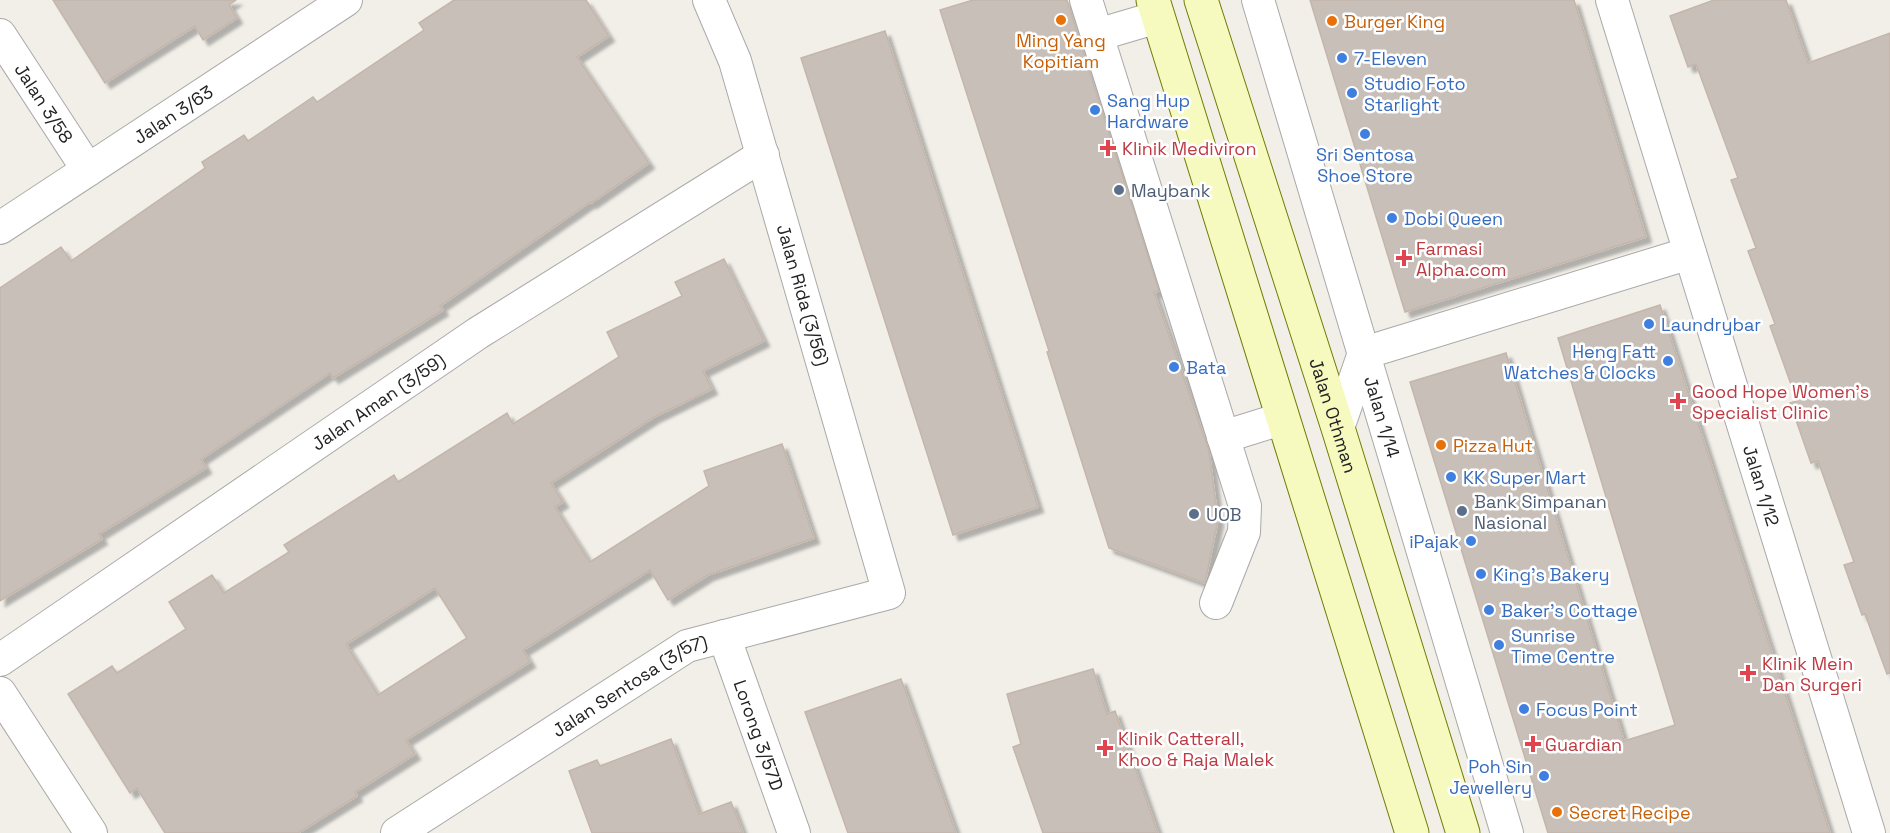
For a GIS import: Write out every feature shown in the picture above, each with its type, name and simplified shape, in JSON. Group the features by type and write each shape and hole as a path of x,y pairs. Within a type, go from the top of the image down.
{"main road":[{"name":"Jalan Othman","path":"1201,0 1338,428 1463,833"},
{"path":"1155,8 1281,419 1412,833"}],"street":[{"name":"Jalan 3/63","path":"0,228 346,0"},
{"name":"Jalan Rida (3/56)","path":"709,0 735,61 889,593"},
{"path":"1086,0 1245,506 1244,532 1216,603"},
{"name":"Jalan 1/14","path":"1258,0 1507,833"},
{"name":"Jalan 1/12","path":"1612,0 1869,833"},
{"path":"1097,35 1155,8"},
{"name":"Jalan 3/58","path":"0,35 88,170"},
{"name":"Jalan Aman (3/59)","path":"0,660 478,333 763,155"},
{"path":"1338,428 1364,353 1690,253"},
{"path":"1223,437 1281,419"},
{"name":"Jalan Sentosa (3/57)","path":"414,828 687,646 889,593"},
{"name":"Lorong 3/57D","path":"724,636 794,833"},
{"path":"0,693 91,833"}],"building":[{"path":"53,0 236,0 229,5 237,18 203,40 195,26 105,83"},
{"path":"454,0 586,0 609,36 577,57 649,163 440,306 443,310 333,378 330,373 201,459 206,468 99,534 102,539 0,601 0,288 61,247 71,261 205,168 202,162 244,135 248,141 313,97 317,102 424,30 419,23"},
{"path":"973,0 1067,0 1159,291 1154,292 1209,451 1218,520 1205,583 1109,548 940,10"},
{"path":"1310,0 1574,0 1646,237 1405,312"},
{"path":"1714,0 1786,0 1808,63 1890,33 1890,673 1887,674 1844,565 1854,562 1818,461 1811,463 1790,403 1797,401 1770,326 1775,324 1748,251 1756,248 1731,180 1738,178 1696,64 1688,67 1670,16"},
{"path":"885,31 1038,507 953,535 801,58"},
{"path":"724,259 764,341 703,371 712,389 654,417 551,483 563,502 555,507 590,562 709,486 704,471 782,444 814,538 708,575 668,600 650,570 523,650 530,662 406,740 415,754 355,792 357,796 298,833 165,833 137,788 130,793 68,694 112,666 117,673 186,629 169,602 212,575 224,593 289,552 284,545 394,475 398,482 507,413 513,424 619,357 607,332 682,296 675,282","holes":["435,588 467,638 378,695 346,644"]},
{"path":"1660,305 1830,833 1548,833 1410,382 1506,353 1624,741 1675,725 1558,338"},
{"path":"1093,669 1107,714 1115,711 1158,833 1043,833 1013,747 1021,744 1007,694"},
{"path":"901,679 956,833 848,833 805,712"},
{"path":"671,739 699,814 731,802 743,833 592,833 569,771 597,760 600,766"}],"place":[{"name":"Ming Yang Kopitiam","path":"1061,20"},
{"name":"Burger King","path":"1332,21"},
{"name":"7-Eleven","path":"1342,58"},
{"name":"Studio Foto Starlight","path":"1352,93"},
{"name":"Sang Hup Hardware","path":"1095,110"},
{"name":"Sri Sentosa Shoe Store","path":"1365,134"},
{"name":"Klinik Mediviron","path":"1108,148"},
{"name":"Maybank","path":"1119,190"},
{"name":"Dobi Queen","path":"1392,218"},
{"name":"Farmasi Alpha.com","path":"1404,258"},
{"name":"Laundrybar","path":"1649,324"},
{"name":"Heng Fatt Watches & Clocks","path":"1668,361"},
{"name":"Bata","path":"1174,367"},
{"name":"Good Hope Women's Specialist Clinic","path":"1678,401"},
{"name":"Pizza Hut","path":"1441,445"},
{"name":"KK Super Mart","path":"1451,477"},
{"name":"Bank Simpanan Nasional","path":"1462,511"},
{"name":"UOB","path":"1194,514"},
{"name":"iPajak","path":"1471,541"},
{"name":"King's Bakery","path":"1481,574"},
{"name":"Baker's Cottage","path":"1489,610"},
{"name":"Sunrise Time Centre","path":"1499,645"},
{"name":"Klinik Mein Dan Surgeri","path":"1748,673"},
{"name":"Focus Point","path":"1524,709"},
{"name":"Guardian","path":"1533,744"},
{"name":"Klinik Catterall, Khoo & Raja Malek","path":"1105,748"},
{"name":"Poh Sin Jewellery","path":"1544,776"},
{"name":"Secret Recipe","path":"1557,812"}]}
